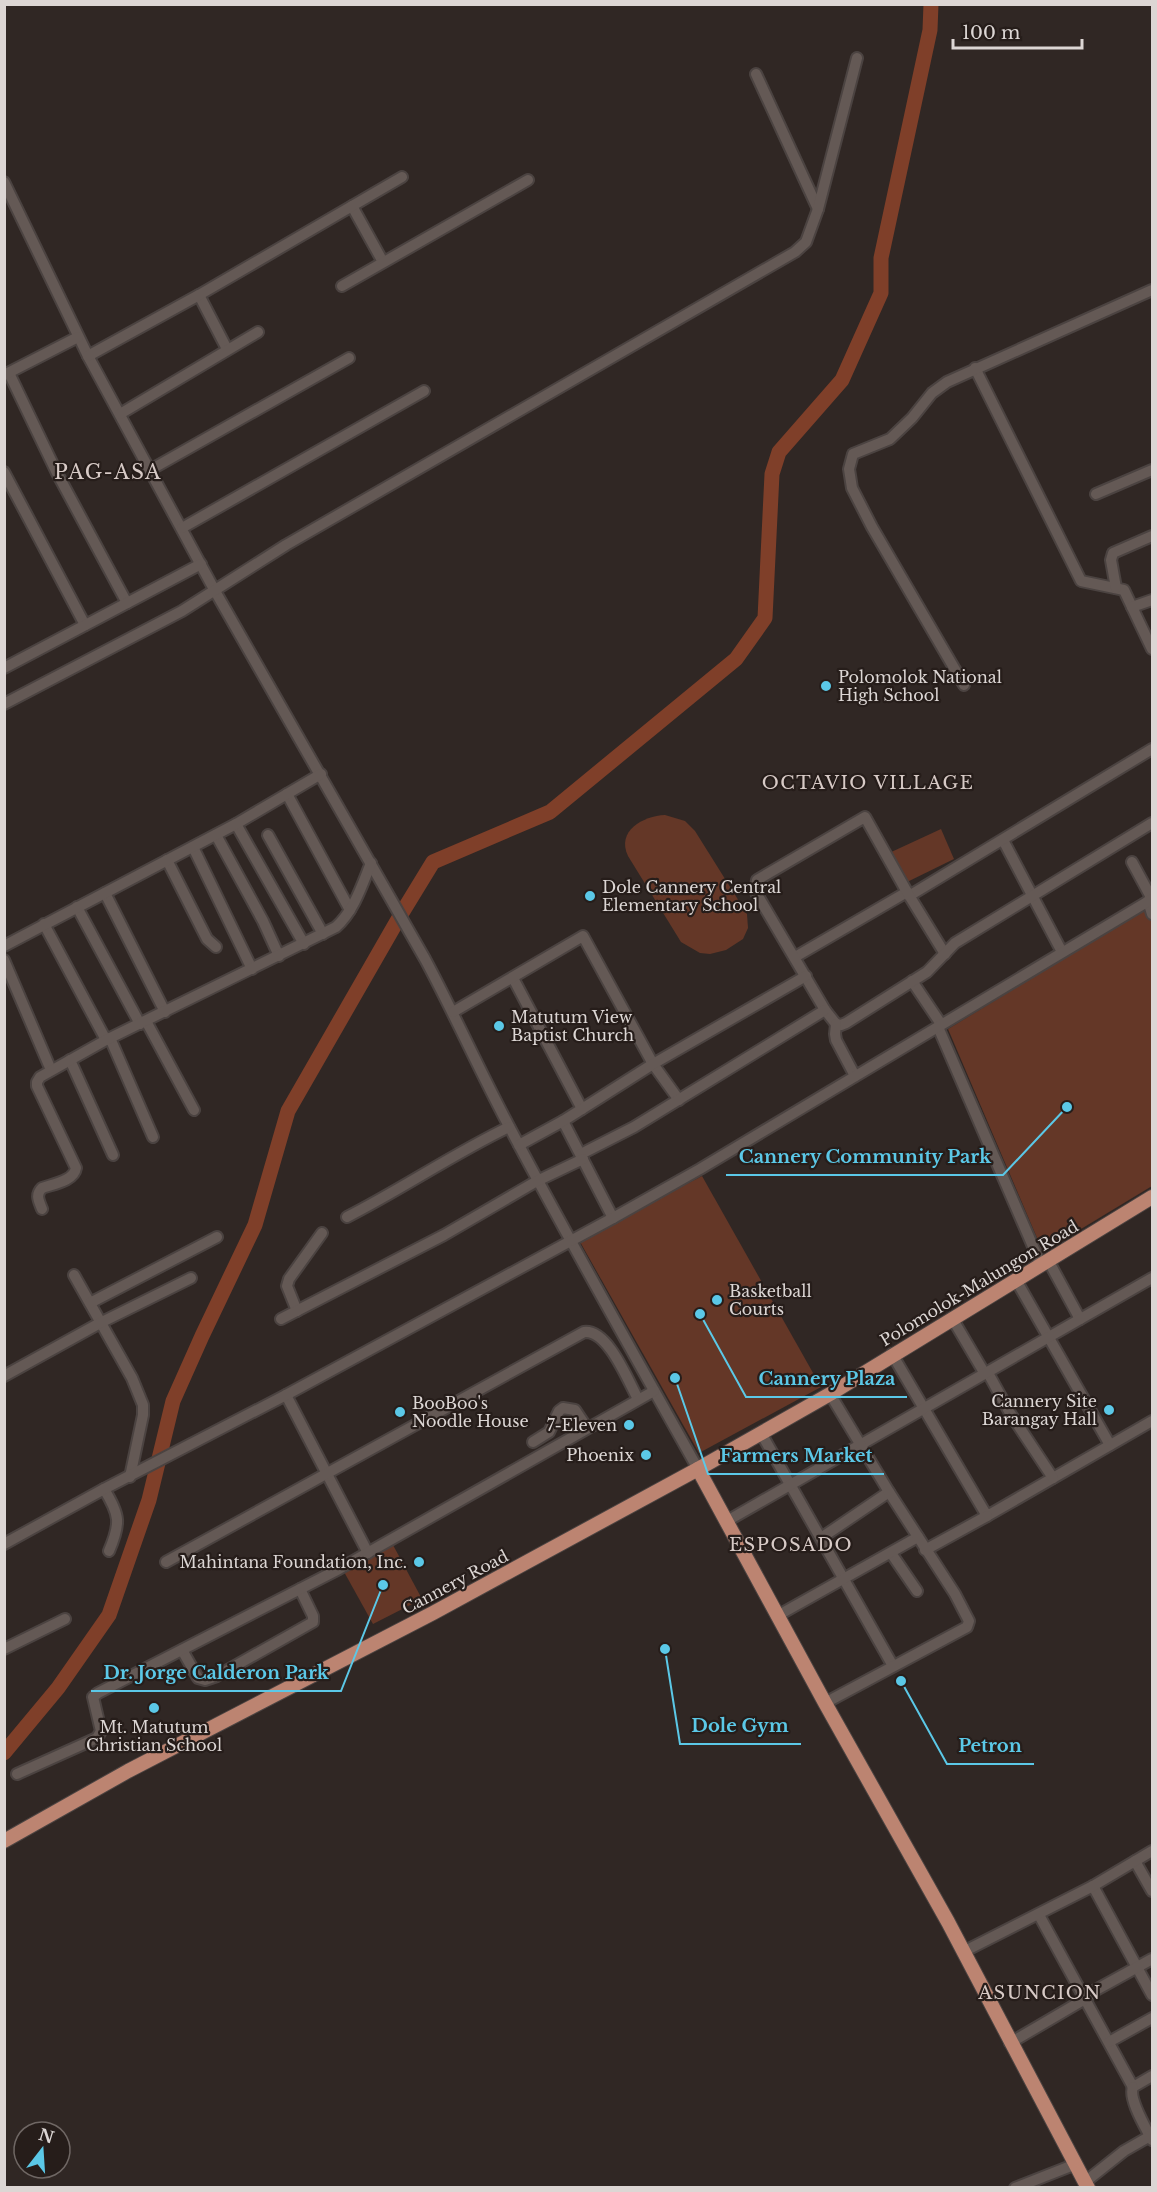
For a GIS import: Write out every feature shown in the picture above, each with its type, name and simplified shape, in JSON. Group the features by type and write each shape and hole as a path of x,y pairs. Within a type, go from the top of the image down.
{"main road":[{"name":"Polomolok-Malungon Road","path":"698,1469 830,1394 952,1318 1151,1202"},
{"path":"698,1469 963,1952 1086,2185"},
{"name":"Cannery Road","path":"4,1840 128,1772 415,1623 698,1469"}],"street":[{"path":"4,704 182,611 286,545 795,252 806,242 818,209 857,58"},
{"path":"756,74 818,209"},
{"path":"88,356 199,295 402,177"},
{"path":"342,286 528,180"},
{"path":"4,182 88,356 216,591 398,910 453,1012 537,1180 698,1469"},
{"path":"352,206 383,262"},
{"path":"963,684 872,527 852,488 849,469 853,453 877,446 890,439 912,418 932,393 947,382 1152,290"},
{"path":"199,295 227,349"},
{"path":"120,414 258,332"},
{"path":"78,337 7,374 127,603"},
{"path":"150,470 349,358"},
{"path":"975,368 1081,580 1127,592 1152,649"},
{"path":"182,528 424,391"},
{"path":"1096,494 1152,470"},
{"path":"4,472 85,625"},
{"path":"1116,588 1111,560 1113,553 1152,536"},
{"path":"4,668 201,564"},
{"path":"1132,607 1152,600"},
{"path":"795,957 1003,840 1152,749"},
{"path":"4,946 216,835 321,774"},
{"path":"287,794 350,910"},
{"path":"855,1076 836,1040 836,1024 825,1010 755,891 755,882 865,817 945,954"},
{"path":"836,1024 846,1023 927,972 955,943 1152,823"},
{"path":"236,824 304,944"},
{"path":"216,835 263,921 279,956"},
{"path":"268,836 323,934"},
{"path":"1003,840 1062,952"},
{"path":"193,847 252,969"},
{"path":"166,860 207,939 216,947"},
{"path":"1132,862 1151,900 1152,914"},
{"path":"42,1209 38,1198 39,1191 71,1178 76,1172 74,1162 37,1086 40,1077 108,1039 323,934 344,920 371,863"},
{"path":"105,893 165,1012"},
{"path":"4,1544 613,1218 700,1169 1151,900"},
{"path":"77,907 194,1110"},
{"path":"44,924 108,1039 153,1137"},
{"path":"453,1012 583,936 653,1064 679,1100"},
{"path":"4,960 51,1070"},
{"path":"519,1145 563,1121 653,1064 806,976"},
{"path":"513,978 582,1109"},
{"path":"912,981 940,1025 1044,1263 1080,1319"},
{"path":"281,1319 444,1235 537,1180 634,1127 825,1010"},
{"path":"70,1060 112,1155"},
{"path":"563,1121 613,1218"},
{"path":"346,1217 386,1197 451,1157 509,1127"},
{"path":"297,1311 286,1286 322,1233"},
{"path":"90,1303 217,1237"},
{"path":"74,1275 132,1378 143,1405 130,1477"},
{"path":"4,1376 100,1323 191,1278"},
{"path":"727,1521 860,1444 925,1410 1152,1278"},
{"path":"1016,1280 1110,1445"},
{"path":"952,1318 1053,1478"},
{"path":"166,1562 584,1332 596,1334 609,1346 638,1399"},
{"path":"892,1354 987,1516"},
{"path":"17,1774 97,1738 101,1731 94,1695 368,1553 654,1391"},
{"path":"825,1704 969,1624 969,1618 830,1394"},
{"path":"286,1395 368,1553"},
{"path":"533,1442 549,1432 559,1411 563,1408 575,1410 587,1428"},
{"path":"925,1550 1152,1421"},
{"path":"761,1433 892,1666"},
{"path":"104,1489 118,1518 116,1534 109,1551"},
{"path":"821,1538 889,1492"},
{"path":"777,1616 918,1537"},
{"path":"891,1553 917,1591"},
{"path":"182,1650 198,1678 205,1680 217,1676 313,1622 313,1616 300,1589"},
{"path":"4,1649 65,1619"},
{"path":"963,1952 1039,1915 1152,1851"},
{"path":"1135,1861 1152,1891"},
{"path":"1093,1886 1152,1995"},
{"path":"1039,1915 1132,2087 1132,2099 1152,2137 1124,2151 1086,2185"},
{"path":"1010,2043 1085,1999 1094,1991 1152,1959"},
{"path":"1109,2042 1152,2018"},
{"path":"1132,2087 1152,2076"},
{"path":"1015,2187 1076,2164"}],"shaded area":[{"path":"665,815 685,821 695,831 747,914 748,928 743,939 726,950 710,954 700,953 681,942 628,856 625,847 626,839 634,826 648,818"},
{"path":"941,829 954,859 903,884 887,854"},
{"path":"1152,905 1152,1186 1043,1252 948,1029"},
{"path":"702,1176 821,1387 699,1453 579,1240"},
{"path":"393,1545 422,1599 373,1624 343,1570"}],"waterway":[{"path":"4,1753 58,1688 109,1615 149,1500 173,1401 255,1225 288,1111 433,862 550,812 736,659 765,618 772,474 779,452 842,380 881,293 881,258 930,30 931,4"}],"place":[{"name":"Polomolok National High School","path":"826,686"},
{"name":"Dole Cannery Central Elementary School","path":"590,896"},
{"name":"Matutum View Baptist Church","path":"499,1026"},
{"name":"Cannery Community Park","path":"1067,1107"},
{"name":"Basketball Courts","path":"717,1300"},
{"name":"Cannery Plaza","path":"700,1314"},
{"name":"Farmers Market","path":"675,1378"},
{"name":"Cannery Site Barangay Hall","path":"1109,1410"},
{"name":"BooBoo's Noodle House","path":"400,1412"},
{"name":"7-Eleven","path":"629,1425"},
{"name":"Phoenix","path":"646,1455"},
{"name":"Mahintana Foundation, Inc.","path":"419,1562"},
{"name":"Dr. Jorge Calderon Park","path":"383,1585"},
{"name":"Dole Gym","path":"665,1649"},
{"name":"Petron","path":"901,1681"},
{"name":"Mt. Matutum Christian School","path":"154,1708"}],"district":[{"name":"PAG-ASA","path":"108,472"},
{"name":"OCTAVIO VILLAGE","path":"868,783"},
{"name":"ESPOSADO","path":"791,1545"},
{"name":"ASUNCION","path":"1040,1993"}]}
